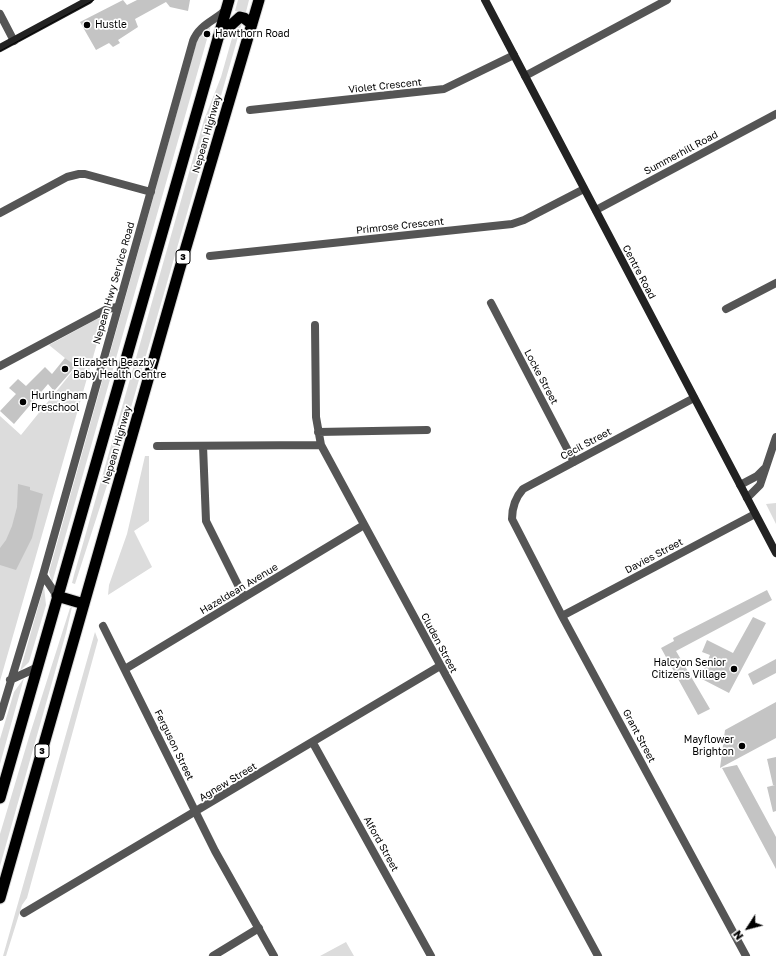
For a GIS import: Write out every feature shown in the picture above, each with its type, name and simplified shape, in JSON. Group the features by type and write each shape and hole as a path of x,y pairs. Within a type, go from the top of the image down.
{"highway":[{"name":"Nepean Highway","path":"0,898 259,0"},
{"name":"Nepean Highway","path":"0,798 227,5"},
{"path":"218,37 241,17 252,24"},
{"path":"57,596 84,604"}],"main road":[{"path":"0,48 90,0"},
{"name":"Centre Road","path":"485,0 776,553"}],"street":[{"path":"525,76 652,4 666,0"},
{"name":"Nepean Hwy Service Road","path":"0,717 43,575 117,307 194,38 204,25 227,5"},
{"path":"0,14 14,41"},
{"name":"Violet Crescent","path":"250,110 444,89 514,55"},
{"name":"Summerhill Road","path":"596,210 776,114"},
{"path":"0,213 67,177 79,174 151,192"},
{"name":"Primrose Crescent","path":"210,256 512,224 524,220 584,189"},
{"path":"726,309 776,283"},
{"name":"Locke Street","path":"490,303 574,462"},
{"path":"0,366 107,309 117,307"},
{"name":"Cluden Street","path":"315,325 318,432 321,445 598,956"},
{"name":"Cecil Street","path":"515,526 512,512 516,498 527,487 694,398"},
{"path":"318,432 427,430"},
{"path":"747,498 760,485 764,469 776,437"},
{"path":"157,446 321,445"},
{"path":"203,446 206,521 244,597"},
{"path":"740,485 757,476 764,469"},
{"name":"Davies Street","path":"562,616 755,514"},
{"name":"Hazeldean Avenue","path":"125,669 364,525"},
{"name":"Grant Street","path":"515,526 746,956"},
{"path":"43,575 57,596"},
{"name":"Ferguson Street","path":"103,626 224,867 274,956"},
{"name":"Agnew Street","path":"24,913 313,743 440,666"},
{"path":"10,680 36,668"},
{"name":"Alford Street","path":"313,743 431,956"},
{"path":"213,956 259,928"}],"shaded area":[{"path":"238,0 249,0 246,12 235,11"},
{"path":"242,23 121,442 75,584 72,583 74,575 204,120 221,77 234,31"},
{"path":"211,25 52,583 49,572 196,44 202,32"},
{"path":"97,319 104,319 0,681 0,416 21,435 76,367 49,345"},
{"path":"145,456 149,456 149,521 134,531 152,567 108,595 109,585 127,534"},
{"path":"776,503 776,524 766,504"},
{"path":"44,586 46,605 29,662 20,671"},
{"path":"72,607 0,866 0,834 29,737 70,608"},
{"path":"95,632 98,640 27,898 22,905 6,956 3,956"},
{"path":"24,678 0,764 0,739 14,692"},
{"path":"346,942 354,956 320,956"}],"building":[{"path":"123,0 127,5 137,0 190,0 188,11 170,7 166,2 135,19 138,27 118,40 120,43 113,47 109,43 96,50 80,22"},
{"path":"65,358 76,366 54,391 48,384 14,424 0,411 16,394 9,388 18,379 26,386 45,367 52,374"},
{"path":"18,484 30,487 30,490 43,494 32,538 16,570 0,565 0,548 6,540 12,526 17,507"},
{"path":"767,590 772,600 676,651 710,709 698,715 661,648 674,641 673,638"},
{"path":"753,617 766,623 729,693 700,678 710,655 702,652 707,640 733,653"},
{"path":"776,659 776,673 753,685 748,674"},
{"name":"Mayflower Brighton","path":"776,702 776,738 720,768 725,730"},
{"path":"776,757 776,811 773,812 767,787 775,785 773,785 767,759"},
{"path":"737,765 776,837 776,869 722,768"}],"tram line":[{"path":"0,51 94,0"}],"place":[{"name":"Hustle","path":"87,25"},
{"name":"Hawthorn Road","path":"207,34"},
{"name":"Elizabeth Beazby Baby Health Centre","path":"65,369"},
{"name":"Hurlingham Preschool","path":"23,402"},
{"name":"Halcyon Senior Citizens Village","path":"734,669"},
{"name":"Mayflower Brighton","path":"742,746"}]}
